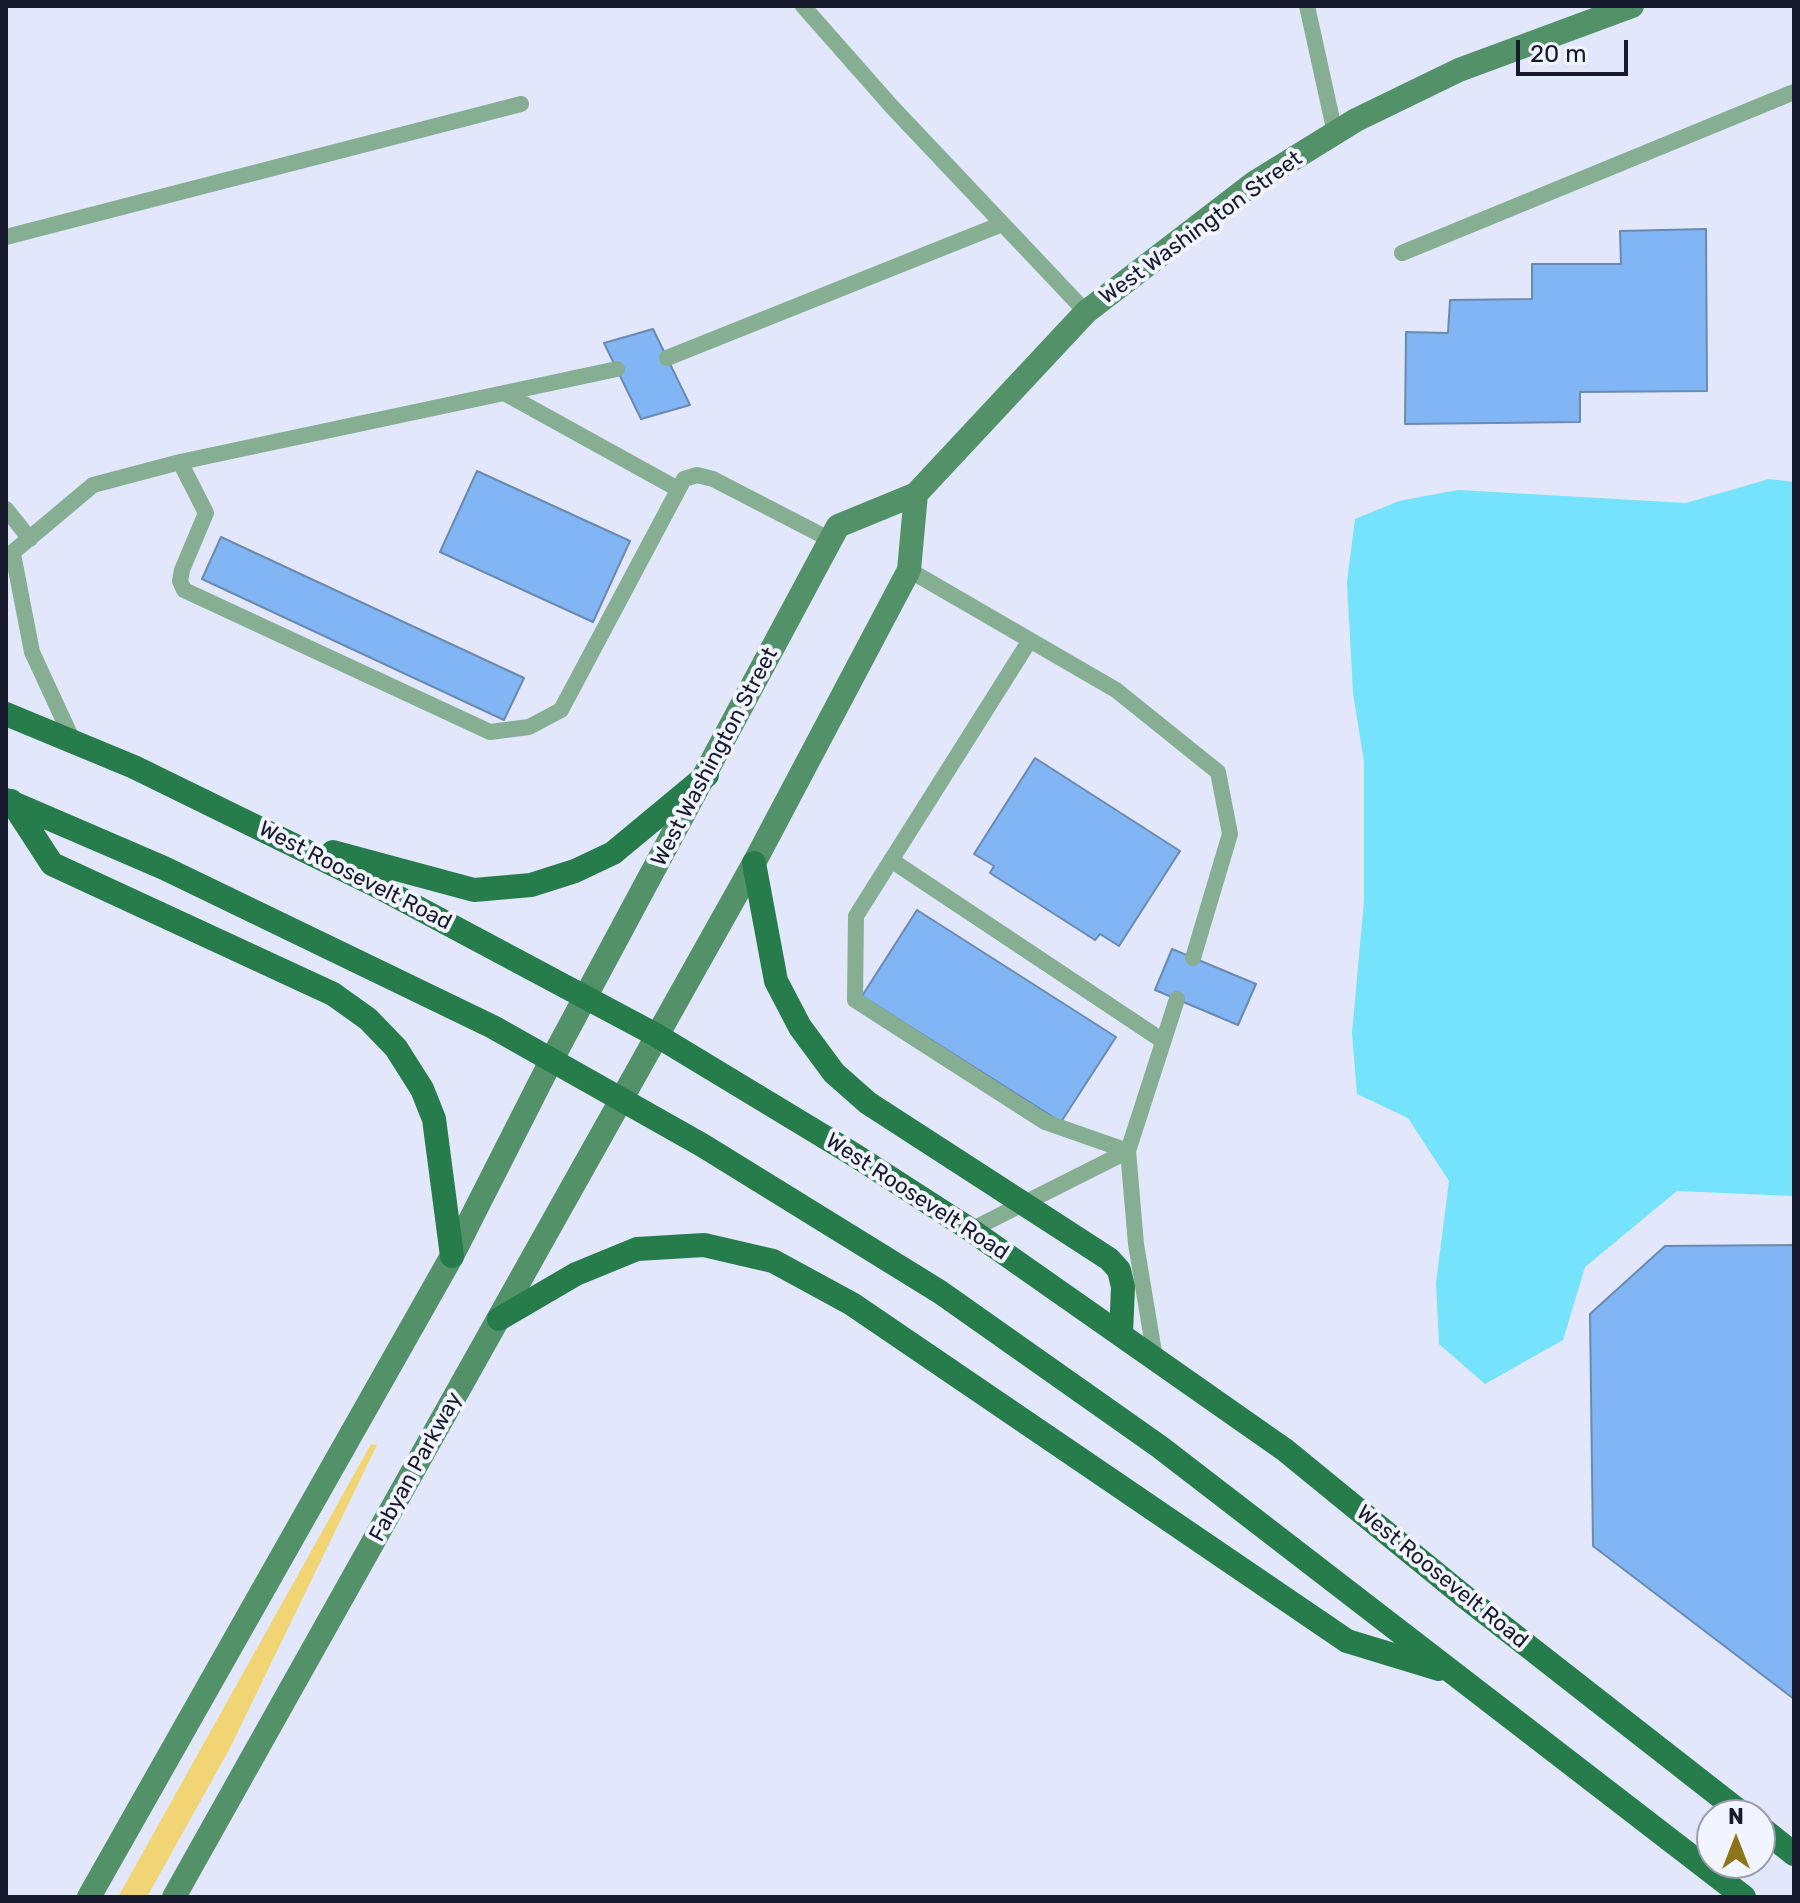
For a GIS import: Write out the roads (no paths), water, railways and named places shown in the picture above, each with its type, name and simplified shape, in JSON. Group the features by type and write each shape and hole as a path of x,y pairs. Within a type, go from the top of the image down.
{"main road":[{"name":"West Washington Street","path":"551,1061 838,526 916,494 1086,312 1254,183 1335,133 1459,70 1632,6"},
{"path":"656,1035 754,863 909,570 916,494"},
{"name":"West Roosevelt Road","path":"6,714 282,838 586,996 778,1107 971,1230 1285,1450 1465,1597 1724,1799"},
{"path":"282,838 474,890 531,885 575,871 613,853 707,775"},
{"path":"8,801 164,868 493,1027 715,1153 940,1292 1160,1447 1744,1897"},
{"path":"8,801 52,864 333,994 368,1019 396,1048 422,1089 434,1119 452,1256"},
{"path":"754,863 776,981 800,1027 834,1073 868,1103 1109,1259 1119,1270 1123,1287 1121,1334"},
{"name":"Fabyan Parkway","path":"174,1897 656,1035"},
{"path":"89,1897 452,1256 551,1061"},
{"path":"499,1319 576,1274 637,1249 704,1245 773,1261 852,1304 1347,1641 1456,1675"},
{"path":"1776,1840 1794,1854"}],"lane":[{"path":"803,6 1086,312"},
{"path":"1307,6 1335,133"},
{"path":"1402,253 1794,92"},
{"path":"6,237 521,104"},
{"path":"667,358 1002,224"},
{"path":"74,743 32,652 10,556 93,485 180,462 617,369"},
{"path":"506,394 676,488"},
{"path":"180,462 206,513 182,570 180,581 184,590 490,732 529,727 561,710 676,488 684,479 697,475 713,479 831,540"},
{"path":"6,509 30,539"},
{"path":"909,570 1116,690 1218,772 1230,834 1193,958"},
{"path":"1030,640 856,916 855,1000 1045,1122 1128,1151"},
{"path":"891,860 1163,1041"},
{"path":"1155,1358 1136,1244 1128,1151 1177,999"},
{"path":"971,1230 1128,1151"}],"water":[{"path":"1769,479 1794,482 1794,1196 1677,1191 1585,1267 1563,1340 1485,1384 1439,1344 1436,1283 1449,1181 1408,1118 1357,1094 1352,1033 1364,901 1364,762 1353,693 1347,582 1355,519 1399,501 1458,490 1686,503"}]}
